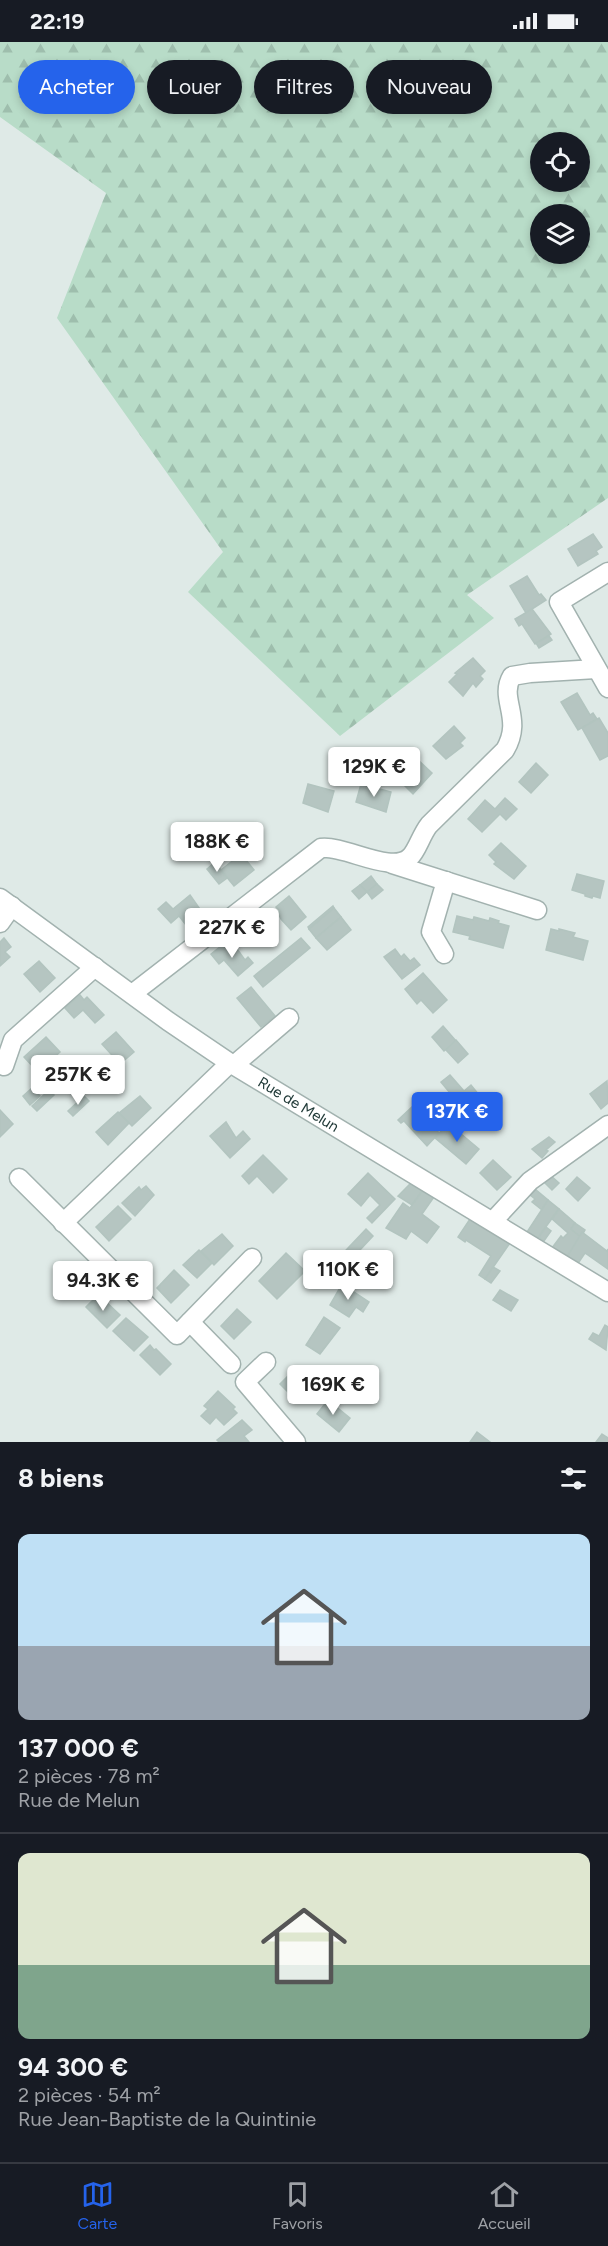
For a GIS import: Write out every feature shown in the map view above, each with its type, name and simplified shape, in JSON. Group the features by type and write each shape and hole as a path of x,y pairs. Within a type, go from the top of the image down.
{"street":[{"path":"608,572 559,602 608,688"},
{"path":"392,864 410,857 429,825 505,750 512,739 514,724 508,696 508,684 512,676 596,669"},
{"path":"132,994 321,848 330,847 392,864 537,910"},
{"path":"444,954 431,932 446,881"},
{"path":"0,923 6,902"},
{"name":"Rue de Melun","path":"6,902 232,1064 608,1292"},
{"path":"4,1066 13,1040 95,967"},
{"path":"63,1223 232,1064 289,1018"},
{"path":"493,1221 530,1181 608,1125"},
{"path":"19,1178 177,1335 252,1258"},
{"path":"190,1322 231,1364"},
{"path":"266,1362 245,1382 296,1442"}],"green space":[{"path":"0,42 608,42 608,498 467,595 494,618 340,736 188,592 223,552 57,318 106,193 0,117"}],"building":[{"path":"593,534 602,547 596,551 598,554 578,566 568,549"},
{"path":"527,576 539,595 541,594 546,600 526,613 510,586"},
{"path":"532,609 551,634 535,644 522,624 519,626 515,619"},
{"path":"549,636 552,640 539,648 536,643"},
{"path":"473,658 485,671 480,676 483,679 476,687 473,683 463,696 449,682 457,674 455,673"},
{"path":"577,693 590,715 593,713 597,719 578,730 561,702"},
{"path":"599,718 608,733 608,756 600,760 582,728"},
{"path":"454,726 465,738 460,743 463,746 446,759 433,746"},
{"path":"417,759 432,773 413,794 398,779"},
{"path":"536,763 548,775 531,793 519,782"},
{"path":"308,784 334,791 328,812 303,803"},
{"path":"361,784 391,792 386,812 356,802"},
{"path":"505,798 517,809 506,820 500,814 482,832 468,819 485,800 495,809"},
{"path":"501,843 526,866 514,879 494,864 496,862 489,855"},
{"path":"241,854 254,870 234,886 221,870"},
{"path":"215,862 227,878 219,884 207,869"},
{"path":"577,874 604,881 600,898 585,896 585,894 572,890"},
{"path":"371,876 377,884 367,892 360,885"},
{"path":"377,884 383,890 372,899 367,892"},
{"path":"360,885 367,892 359,899 352,891"},
{"path":"190,895 202,912 186,925 179,916 171,923 158,909 166,902 173,909"},
{"path":"289,896 306,917 291,930 281,919 278,913 280,911 276,907"},
{"path":"333,906 334,908 309,929 308,927"},
{"path":"334,908 341,917 316,938 309,929"},
{"path":"457,916 489,921 490,918 509,926 503,948 453,932"},
{"path":"341,917 351,930 327,950 316,938"},
{"path":"551,929 575,933 573,937 588,941 583,960 546,950"},
{"path":"4,938 11,947 5,952 10,957 0,966 0,942"},
{"path":"301,938 310,948 263,987 254,976"},
{"path":"226,942 234,952 237,949 245,960 248,957 253,963 238,976 224,960 219,964 211,954"},
{"path":"395,949 401,957 404,954 410,961 414,958 420,965 402,979 384,957"},
{"path":"39,961 55,978 40,992 24,974"},
{"path":"423,973 447,1000 433,1013 421,1000 417,1004 405,989"},
{"path":"251,987 275,1016 261,1027 237,998"},
{"path":"80,995 84,1000 87,997 104,1015 95,1023 83,1010 74,1018 65,1008"},
{"path":"443,1026 456,1041 444,1051 432,1037"},
{"path":"116,1032 134,1052 120,1064 102,1044"},
{"path":"46,1037 60,1052 38,1072 24,1057"},
{"path":"456,1040 468,1054 458,1063 446,1050"},
{"path":"450,1075 464,1091 471,1085 479,1095 460,1112 452,1101 455,1099 441,1082"},
{"path":"607,1081 608,1103 601,1109 590,1094"},
{"path":"32,1088 40,1096 30,1105 23,1096"},
{"path":"49,1090 54,1095 37,1111 32,1106"},
{"path":"84,1096 89,1101 73,1116 68,1111"},
{"path":"140,1096 151,1108 132,1126 119,1113"},
{"path":"414,1105 439,1133 427,1146 404,1121 401,1123 398,1120"},
{"path":"0,1110 13,1124 0,1137"},
{"path":"118,1112 129,1123 108,1145 96,1132"},
{"path":"226,1122 236,1138 243,1131 250,1139 230,1158 210,1136"},
{"path":"448,1123 479,1149 466,1164 435,1138"},
{"path":"549,1137 555,1142 546,1150 548,1151 542,1158 532,1149"},
{"path":"263,1155 287,1179 273,1193 257,1176 249,1184 242,1176"},
{"path":"493,1160 511,1177 497,1190 480,1173"},
{"path":"368,1173 395,1199 372,1223 367,1218 380,1205 370,1195 361,1206 348,1194"},
{"path":"549,1174 559,1183 552,1190 543,1181"},
{"path":"577,1177 590,1188 578,1201 566,1189"},
{"path":"411,1183 423,1190 412,1205 398,1196"},
{"path":"146,1186 154,1195 135,1216 122,1203 139,1187 141,1190"},
{"path":"535,1189 548,1200 542,1210 532,1202 535,1199 530,1195"},
{"path":"423,1190 434,1197 422,1214 439,1227 427,1243 411,1231 406,1239 386,1228 403,1203 410,1208"},
{"path":"548,1200 559,1209 537,1239 527,1232"},
{"path":"118,1206 131,1219 109,1241 96,1227"},
{"path":"559,1209 575,1223 571,1229 581,1237 567,1257 552,1248 561,1236 563,1238 568,1233 552,1219"},
{"path":"470,1219 510,1243 485,1279 479,1275 491,1256 458,1237"},
{"path":"575,1223 585,1230 581,1237 571,1229"},
{"path":"546,1227 551,1231 544,1241 539,1237"},
{"path":"366,1229 373,1236 346,1265 348,1266 340,1275 331,1266"},
{"path":"582,1232 607,1251 608,1249 608,1269 585,1253 577,1265 567,1257"},
{"path":"222,1234 233,1246 214,1265 201,1251"},
{"path":"199,1250 212,1263 197,1278 183,1265"},
{"path":"286,1253 305,1271 277,1299 259,1281"},
{"path":"331,1266 338,1273 329,1283 321,1276"},
{"path":"493,1267 500,1271 491,1283 485,1279"},
{"path":"174,1270 189,1285 171,1303 157,1288"},
{"path":"342,1284 369,1302 363,1312 356,1307 349,1317 330,1305"},
{"path":"500,1290 518,1300 511,1311 493,1300"},
{"path":"97,1296 120,1315 107,1328 86,1307"},
{"path":"237,1309 251,1322 234,1339 221,1326"},
{"path":"324,1317 340,1328 320,1354 306,1345"},
{"path":"126,1318 148,1337 134,1351 113,1331"},
{"path":"605,1325 608,1327 606,1350 589,1339 593,1333 599,1336"},
{"path":"150,1345 171,1364 160,1375 140,1355"},
{"path":"295,1369 313,1386 300,1400 295,1395 293,1397 280,1384"},
{"path":"218,1391 235,1407 233,1409 237,1413 224,1425 216,1417 210,1424 201,1416 208,1409 204,1406"},
{"path":"328,1400 350,1418 339,1432 317,1414"},
{"path":"242,1420 252,1430 244,1436 249,1442 219,1442 217,1440"},
{"path":"477,1432 490,1442 470,1442"},
{"path":"602,1434 608,1438 608,1442 596,1442"}]}
